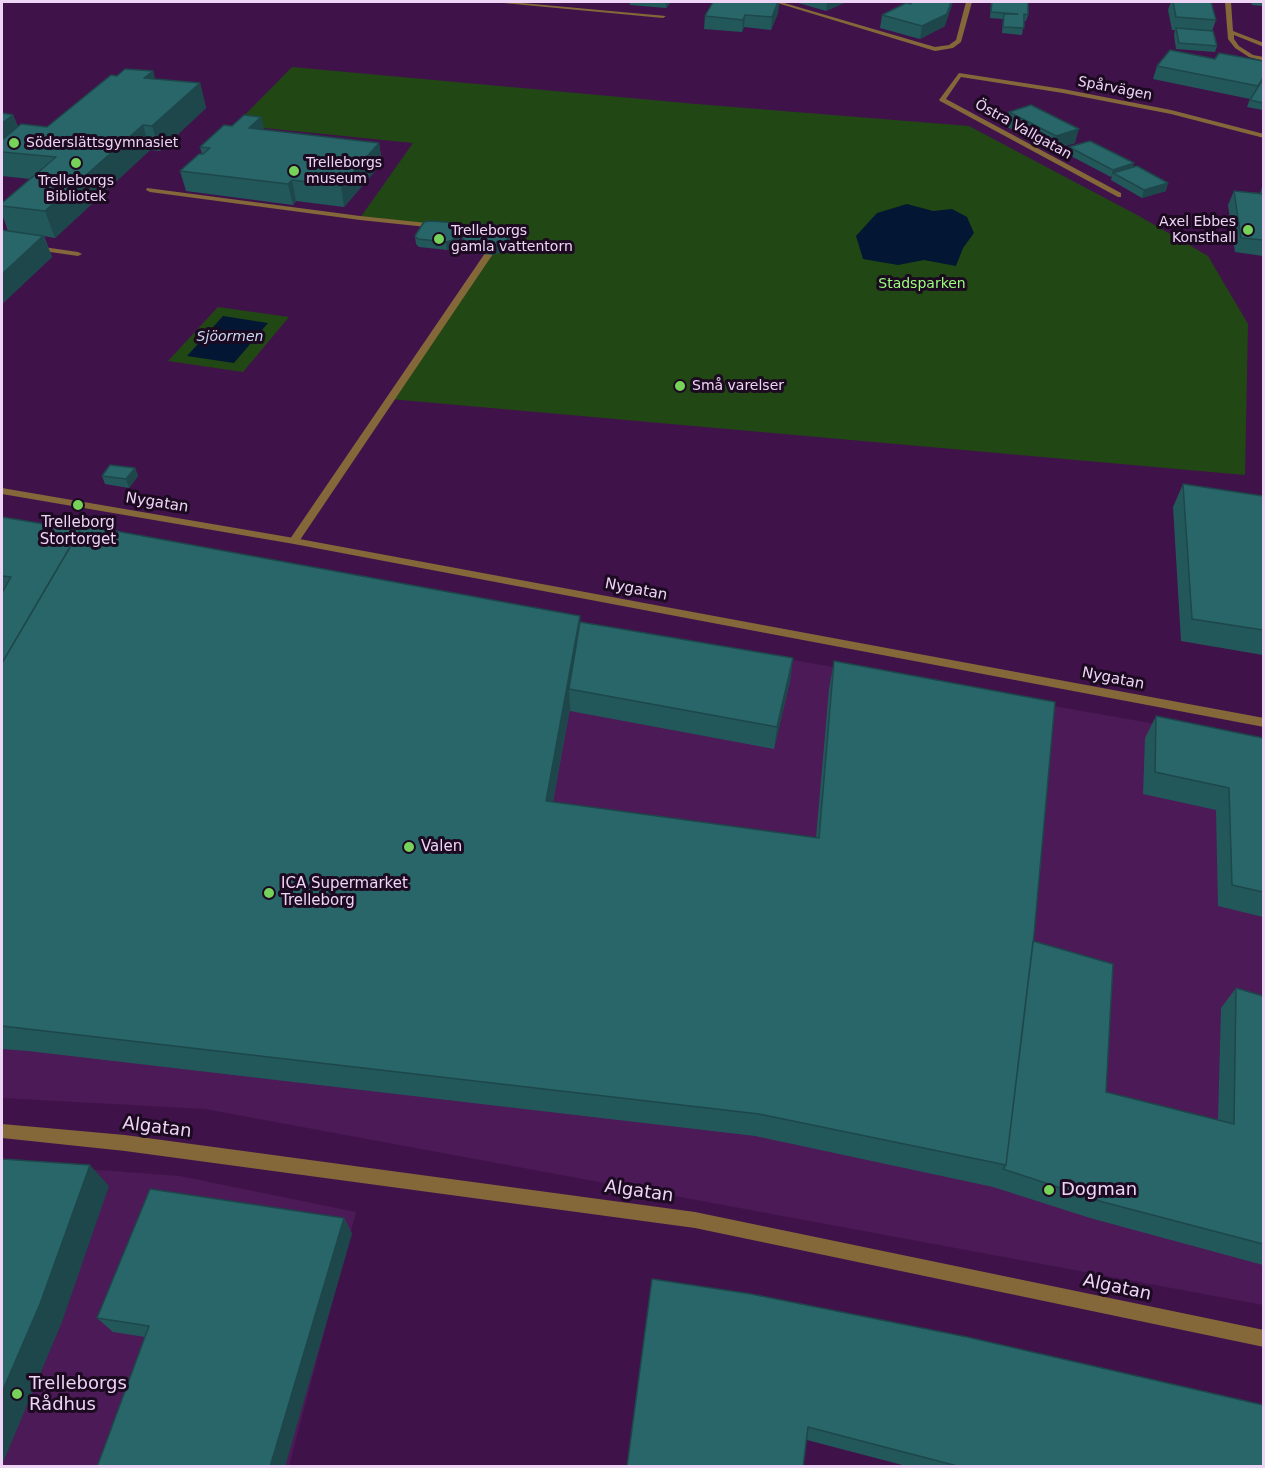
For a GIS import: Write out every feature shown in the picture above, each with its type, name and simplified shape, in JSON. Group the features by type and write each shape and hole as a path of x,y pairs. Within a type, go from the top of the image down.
{"street":[{"path":"496,2 663,16"},
{"path":"570,8 576,2"},
{"path":"777,2 935,49 951,46 959,41 969,2"},
{"path":"1228,2 1231,39 1237,47 1251,56 1263,59"},
{"path":"1231,32 1263,45"},
{"name":"Spårvägen","path":"959,75 1063,91 1171,112 1263,136"},
{"name":"Östra Vallgatan","path":"959,75 942,100 1118,195"},
{"path":"150,190 360,218 503,233 294,541"},
{"path":"2,243 78,254"},
{"name":"Nygatan","path":"2,491 294,541 1263,723"},
{"name":"Algatan","path":"2,1131 125,1143 695,1220 1263,1339"}],"shaded area":[{"path":"2,520 1263,743 1263,1305 205,1109 2,1098"},
{"path":"2,1163 180,1176 356,1212 289,1466 2,1466"}],"green space":[{"name":"Stadsparken","path":"292,67 969,126 1139,216 1208,256 1248,324 1245,475 390,399 503,233 360,218 413,143 235,125"},
{"path":"218,307 289,317 243,372 168,361"}],"water":[{"path":"907,204 933,211 952,209 967,217 974,233 963,248 956,266 924,260 898,265 863,259 856,236 877,213"},
{"name":"Sjöormen","path":"223,316 268,323 234,363 187,356"}],"building":[{"path":"713,2 778,2 772,17 745,15 743,20 705,16"},
{"path":"912,2 951,2 947,14 922,26 882,15"},
{"path":"992,2 1028,2 1028,15 1024,14 1024,28 1003,27 1004,14 1018,14 991,12"},
{"path":"1173,2 1211,2 1216,20 1176,17"},
{"path":"1176,28 1213,31 1217,46 1179,43"},
{"path":"1170,50 1215,59 1219,53 1263,61 1263,78 1258,86 1157,66"},
{"path":"125,69 153,71 144,78 200,83 152,126 143,125 45,211 2,206 2,203 56,157 2,152 2,140 21,124 47,127 111,75 117,76"},
{"path":"1263,79 1263,103 1250,100"},
{"path":"1031,105 1079,129 1056,136 1009,112"},
{"path":"2,113 13,115 2,123"},
{"path":"244,115 261,117 249,128 379,143 341,186 292,180 288,184 180,171 199,154 203,154 210,148 200,147 224,125 232,126"},
{"path":"1090,141 1134,163 1113,170 1069,147"},
{"path":"1137,166 1168,183 1144,190 1113,173"},
{"path":"1234,191 1263,194 1263,240 1241,238"},
{"path":"424,222 458,223 461,226 453,240 446,242 418,239 415,236"},
{"path":"483,224 503,226 511,233 505,243 491,247 470,245 462,238 469,228"},
{"path":"2,230 43,236 2,274"},
{"path":"110,465 135,468 126,479 102,476"},
{"path":"1183,484 1263,496 1263,630 1192,619"},
{"path":"2,517 80,530 2,663 2,593 11,577 2,576"},
{"path":"83,525 580,616 546,801 819,838 834,661 1055,702 1034,935 1006,1165 759,1114 2,1026 2,663"},
{"path":"580,622 793,658 777,727 569,689"},
{"path":"1156,716 1263,738 1263,892 1232,885 1229,788 1155,772"},
{"path":"1033,941 1113,964 1106,1092 1234,1124 1236,988 1263,996 1263,1244 1103,1202 1003,1169 1006,1165"},
{"path":"2,1159 90,1165 40,1304 2,1392"},
{"path":"150,1189 344,1218 270,1467 97,1467 149,1326 97,1318"},
{"path":"652,1279 751,1294 967,1337 1263,1405 1263,1467 961,1467 808,1427 803,1467 627,1467"}],"place":[{"name":"Söderslättsgymnasiet","path":"14,143"},
{"name":"Trelleborgs Bibliotek","path":"76,163"},
{"name":"Trelleborgs museum","path":"294,171"},
{"name":"Axel Ebbes Konsthall","path":"1248,230"},
{"name":"Trelleborgs gamla vattentorn","path":"439,239"},
{"name":"Små varelser","path":"680,386"},
{"name":"Trelleborg Stortorget","path":"78,505"},
{"name":"Valen","path":"409,847"},
{"name":"ICA Supermarket Trelleborg","path":"269,893"},
{"name":"Dogman","path":"1049,1190"},
{"name":"Trelleborgs Rådhus","path":"17,1394"}]}
